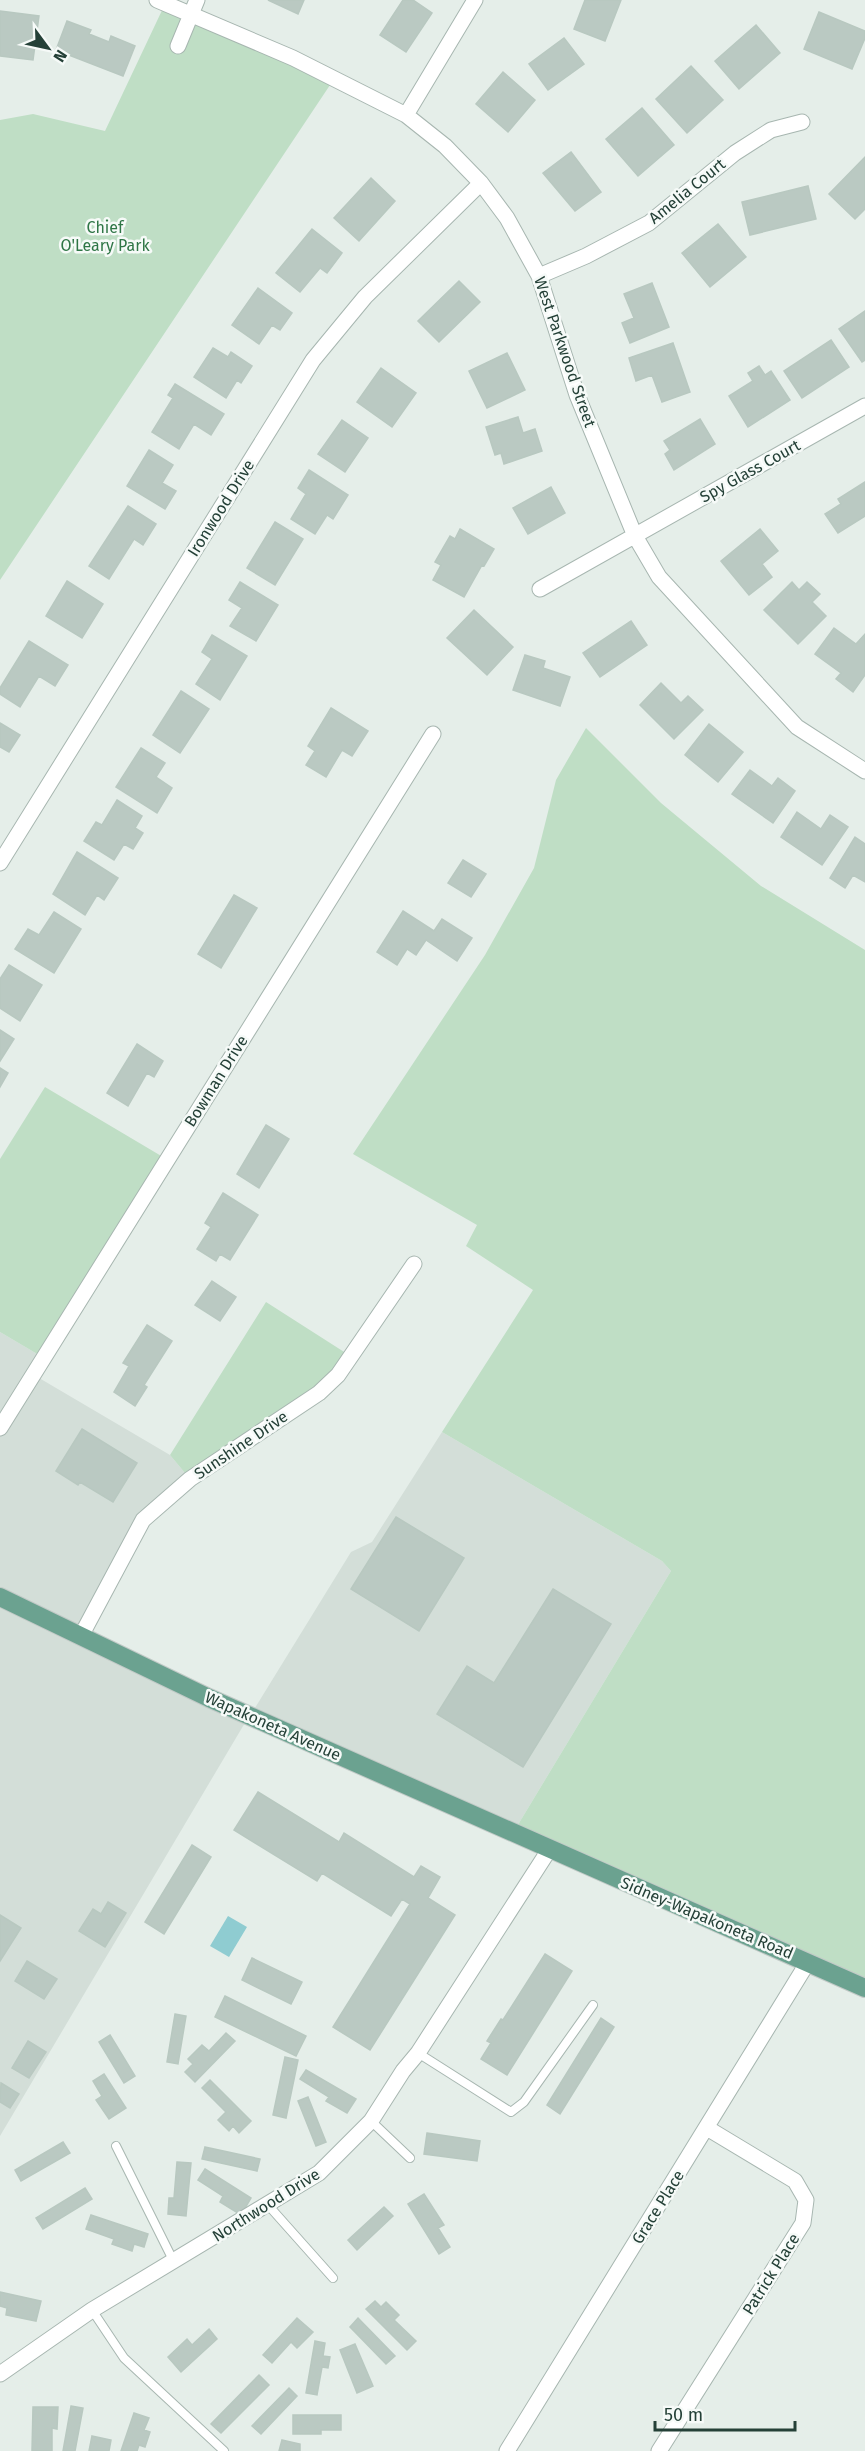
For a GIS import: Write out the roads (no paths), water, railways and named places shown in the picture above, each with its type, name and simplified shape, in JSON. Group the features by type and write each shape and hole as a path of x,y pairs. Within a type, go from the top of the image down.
{"main road":[{"name":"Wapakoneta Avenue","path":"0,1597 209,1698 549,1850"},
{"name":"Sidney-Wapakoneta Road","path":"549,1850 865,1988"}],"street":[{"name":"West Parkwood Street","path":"157,0 194,7 406,115 445,146 481,183 507,218 539,276 578,395 635,536 659,577 797,727 865,771"},
{"path":"406,115 475,0"},
{"path":"178,46 194,7"},
{"name":"Amelia Court","path":"539,276 586,256 650,224 735,153 771,130 802,122"},
{"name":"Ironwood Drive","path":"0,864 313,360 365,297 481,183"},
{"name":"Spy Glass Court","path":"540,589 865,406"},
{"name":"Bowman Drive","path":"0,1428 433,734"},
{"name":"Sunshine Drive","path":"81,1636 143,1520 190,1479 319,1393 338,1375 414,1264"},
{"name":"Northwood Drive","path":"0,2374 92,2310 319,2173 371,2121 403,2071 418,2053 549,1850"},
{"name":"Grace Place","path":"507,2451 808,1962"},
{"name":"Patrick Place","path":"659,2451 803,2223 806,2200 795,2181 707,2128"}],"lane":[{"path":"418,2053 511,2112 524,2102 593,2005"},
{"path":"371,2121 410,2158"},
{"path":"116,2146 174,2262"},
{"path":"268,2205 333,2278"},
{"path":"92,2310 124,2358 224,2451"}],"water":[{"path":"228,1916 247,1927 229,1957 210,1946"}],"park label":[{"name":"Chief O'Leary Park","path":"105,236"}]}
